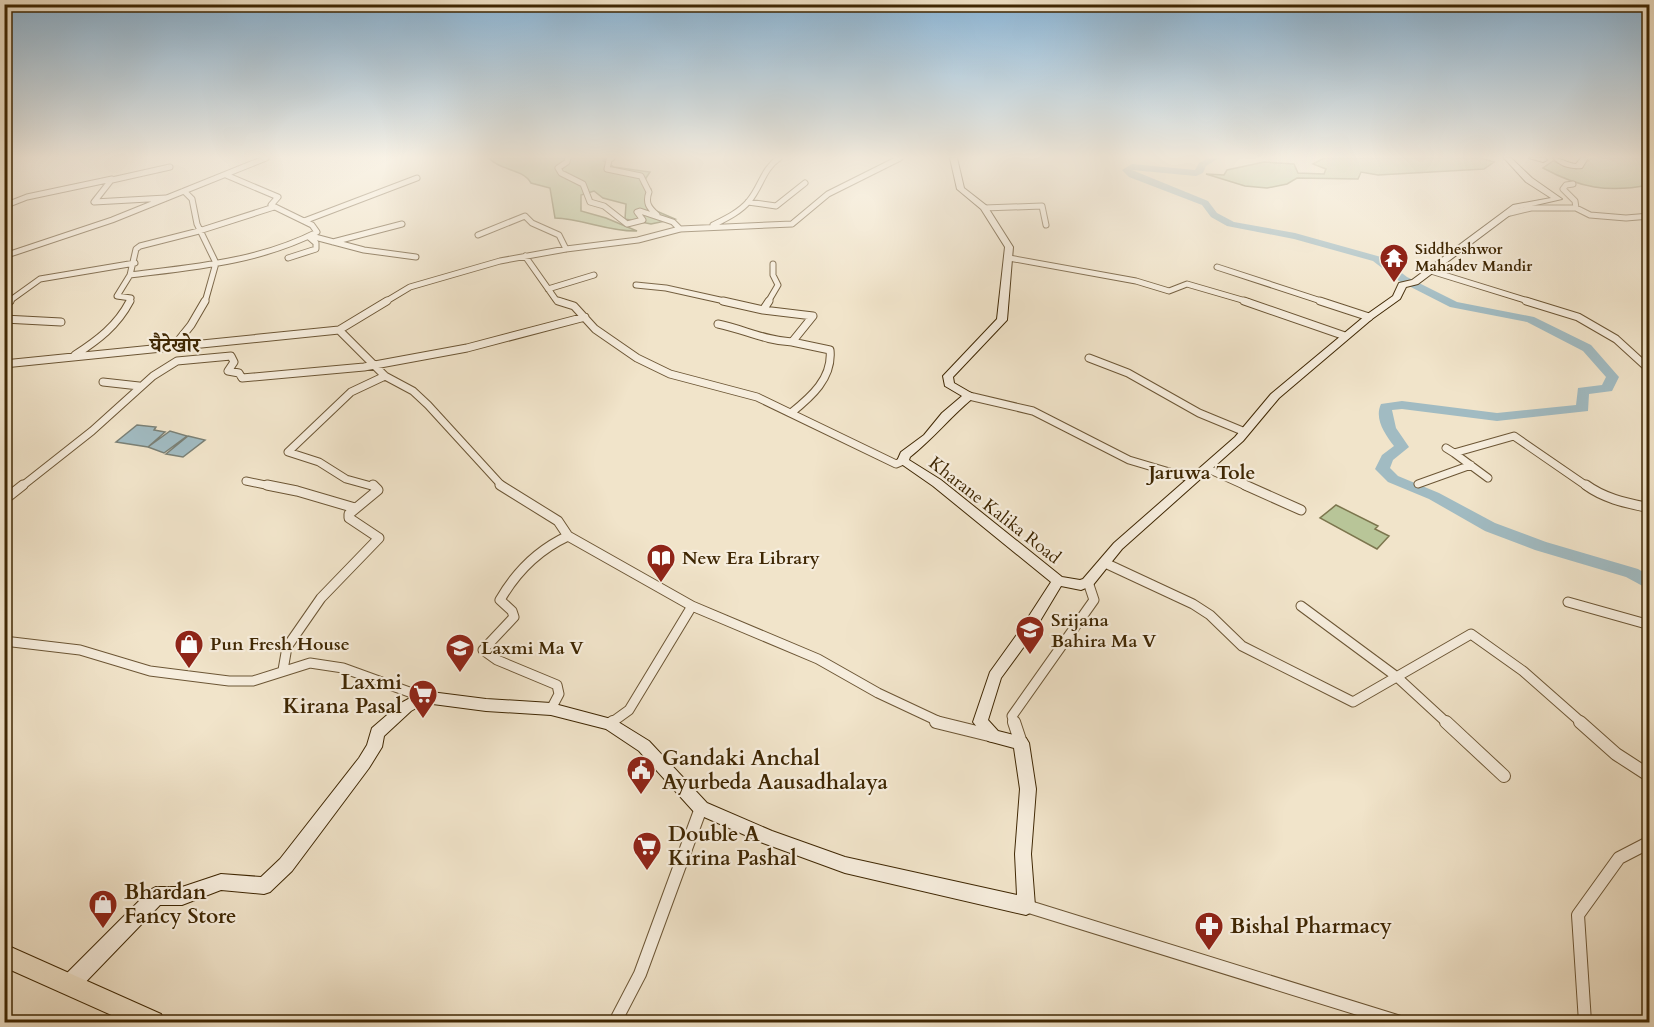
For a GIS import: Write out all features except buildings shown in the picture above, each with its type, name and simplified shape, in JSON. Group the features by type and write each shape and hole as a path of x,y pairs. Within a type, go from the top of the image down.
{"highway":[{"path":"4,955 153,1023"}],"main road":[{"path":"969,396 949,384 948,376 1000,324 1009,258 1008,242 981,206"},
{"path":"69,985 156,896 182,896 222,882 264,886 286,866 364,763 374,747 377,734 406,707 423,697 486,705 551,709 610,724 645,746 700,808 769,838 845,865 1026,906 1023,854 1028,789 1021,743 993,736 980,722 996,676 1023,638 1058,581 1081,585 1088,582 1118,546 1245,432 1275,396 1345,336 1397,297 1408,283 1431,271 1506,214 1521,206"},
{"name":"Kharane Kalika Road","path":"969,396 946,415 928,437 903,458 903,461 937,483 1058,581"}],"street":[{"path":"4,256 112,220 147,206"},
{"path":"175,345 203,309 209,297 216,263 200,231 193,206"},
{"path":"304,221 344,206"},
{"path":"604,206 627,224 643,220 637,212 640,211 673,222 680,228"},
{"path":"649,206 665,220"},
{"path":"710,227 742,206"},
{"path":"4,364 339,330 410,287 435,279 525,256 639,240 680,228 792,224 814,206"},
{"path":"984,208 1041,206 1047,225"},
{"path":"72,357 111,331 124,314 131,298 117,296 130,275 135,263 136,249 140,246 200,231 274,207 304,221 317,230 310,236 249,257 130,275"},
{"path":"1506,214 1531,208 1576,208 1590,215 1626,218 1650,216"},
{"path":"478,235 525,216 532,223 559,235 566,249"},
{"path":"333,242 402,224"},
{"path":"310,236 364,250 416,257"},
{"path":"288,258 316,249 316,243 310,236"},
{"path":"525,256 556,300 574,306 595,328 637,358 670,374 757,397 896,464 903,461"},
{"path":"1009,258 1136,281 1169,291 1187,284 1255,304 1345,336"},
{"path":"4,305 40,279 135,263"},
{"path":"763,310 778,285 773,275 773,264"},
{"path":"1217,267 1369,317"},
{"path":"1431,271 1578,317 1616,339 1650,370"},
{"path":"548,289 594,275"},
{"path":"636,285 666,288 763,310 813,315 806,327 792,342"},
{"path":"4,500 92,431 139,386 177,361 231,356 234,362 228,371 239,373 242,378 374,365 467,348 585,317"},
{"path":"4,319 61,322"},
{"path":"718,324 744,329 774,341 792,342 830,350 833,358 825,377 816,391 791,413"},
{"path":"339,330 385,376 413,391 500,485 542,509 558,521 568,536 692,606 818,659 936,722 993,736"},
{"path":"1089,358 1128,373 1209,418 1245,432"},
{"path":"283,670 286,647 321,598 379,538 350,518 349,514 378,490 373,485 346,479 318,462 288,452 351,392 385,376"},
{"path":"103,382 139,386"},
{"path":"969,396 1000,401 1033,411 1130,460 1193,479"},
{"path":"1488,478 1450,451 1514,436 1597,493 1621,502 1650,508"},
{"path":"1418,484 1471,465"},
{"path":"1206,468 1301,510"},
{"path":"246,482 297,491 355,508"},
{"path":"551,709 559,694 557,684 497,660 483,650 513,617 512,611 500,600 509,583 557,540 568,536"},
{"path":"1105,563 1125,575 1160,587 1208,612 1241,645 1265,656 1307,681 1353,702 1471,634 1523,671 1616,754 1650,776"},
{"path":"1021,743 1012,716 1094,600 1088,582"},
{"path":"1568,602 1650,625"},
{"path":"610,724 629,710 692,606"},
{"path":"1301,606 1335,634 1357,646 1397,677 1504,776"},
{"path":"4,641 80,650 150,671 229,681 253,681 310,663 344,668 423,697"},
{"path":"615,1023 640,974 700,808"},
{"path":"1585,1023 1578,915 1619,858 1650,842"},
{"path":"1026,906 1400,1023"}],"green space":[{"path":"553,206 581,206 581,211 606,218 637,231 616,230 555,218"},
{"path":"626,206 651,206 654,210 675,219 651,224 625,219"},
{"path":"1336,505 1378,526 1375,529 1389,536 1377,549 1320,518"}],"water":[{"path":"137,425 156,427 154,430 165,432 148,447 116,442"},
{"path":"170,431 187,436 164,453 148,447"},
{"path":"188,436 205,440 183,457 166,454"}],"waterway":[{"path":"1207,206 1214,215 1231,224 1295,236 1377,259 1403,279 1454,305 1530,319 1587,348 1613,377 1607,388 1583,391 1583,408 1497,417 1402,405 1386,407 1387,424 1402,447 1387,458 1382,469 1393,479 1434,496 1490,527 1541,546 1632,573 1650,584"}],"place":[{"name":"Siddheshwor Mahadev Mandir","path":"1394,284"},
{"name":"New Era Library","path":"661,584"},
{"name":"Srijana Bahira Ma V","path":"1030,656"},
{"name":"Pun Fresh House","path":"189,670"},
{"name":"Laxmi Ma V","path":"460,674"},
{"name":"Laxmi Kirana Pasal","path":"423,720"},
{"name":"Gandaki Anchal Ayurbeda Aausadhalaya","path":"641,796"},
{"name":"Double A Kirina Pashal","path":"647,872"},
{"name":"Bhardan Fancy Store","path":"103,930"},
{"name":"Bishal Pharmacy","path":"1209,952"}],"district":[{"name":"घैटेखोर","path":"175,345"},
{"name":"Jaruwa Tole","path":"1202,472"}]}
